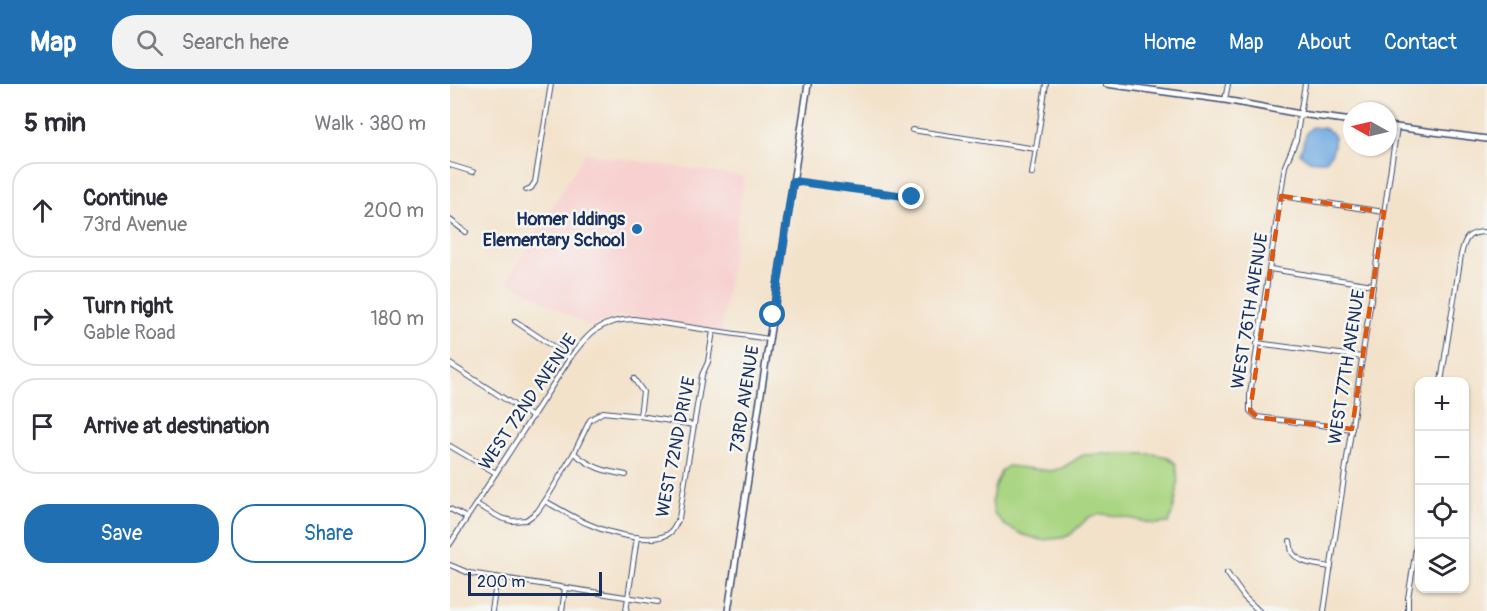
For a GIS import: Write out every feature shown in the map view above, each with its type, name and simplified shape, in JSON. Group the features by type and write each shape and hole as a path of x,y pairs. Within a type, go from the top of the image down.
{"street":[{"path":"526,190 531,188 535,182 551,84"},
{"name":"73RD AVENUE","path":"728,611 808,84"},
{"path":"1032,174 1046,84"},
{"path":"1106,84 1225,100 1343,120"},
{"path":"1225,100 1228,84"},
{"name":"WEST 76TH AVENUE","path":"1305,84 1296,140 1285,166 1257,343 1250,411 1257,417 1352,429"},
{"path":"1397,127 1487,139"},
{"path":"912,130 1036,149"},
{"name":"WEST 77TH AVENUE","path":"1324,611 1393,156"},
{"path":"450,165 473,172"},
{"path":"793,181 912,197"},
{"path":"1281,196 1384,212"},
{"path":"450,220 466,232"},
{"path":"1443,377 1464,243 1466,238 1473,233 1487,232"},
{"path":"1270,269 1373,285"},
{"name":"WEST 72ND AVENUE","path":"450,544 570,358 595,330 606,323 620,319 634,319 713,331"},
{"path":"514,321 570,358"},
{"path":"713,331 770,339"},
{"name":"WEST 72ND DRIVE","path":"545,501 608,532 657,539 671,532 679,518 702,375 708,362 713,331"},
{"path":"1257,343 1362,357"},
{"path":"450,364 533,417"},
{"path":"634,379 643,392 640,416"},
{"path":"476,504 501,518 512,521 526,520 537,512 545,501 574,453 590,420 603,412 694,425"},
{"path":"450,446 496,473"},
{"path":"574,453 588,465 626,475"},
{"path":"450,509 467,518"},
{"path":"626,611 637,537"},
{"path":"1408,611 1417,539"},
{"path":"1290,541 1292,552 1299,559 1331,567"},
{"path":"450,565 469,573 658,602"},
{"path":"1227,573 1244,597 1259,611"},
{"path":"492,611 497,577"},
{"path":"562,611 565,588"}],"highlighted area":[{"path":"1281,196 1384,212 1352,429 1257,417 1250,411"}],"shaded area":[{"name":"Homer Iddings Elementary School","path":"585,153 744,177 721,332 619,315 590,327 507,281"}],"green space":[{"path":"1153,454 1168,457 1176,464 1177,494 1169,523 1154,524 1102,514 1089,517 1070,535 1042,540 1024,535 1004,525 994,513 992,501 994,488 1001,471 1008,466 1051,471 1062,468 1083,455"}],"water":[{"path":"1312,127 1326,129 1334,137 1333,150 1325,161 1314,161 1300,153 1307,132"}],"place":[{"name":"Homer Iddings Elementary School","path":"637,229"}],"route":[{"path":"773,315 793,181 912,197"}]}
